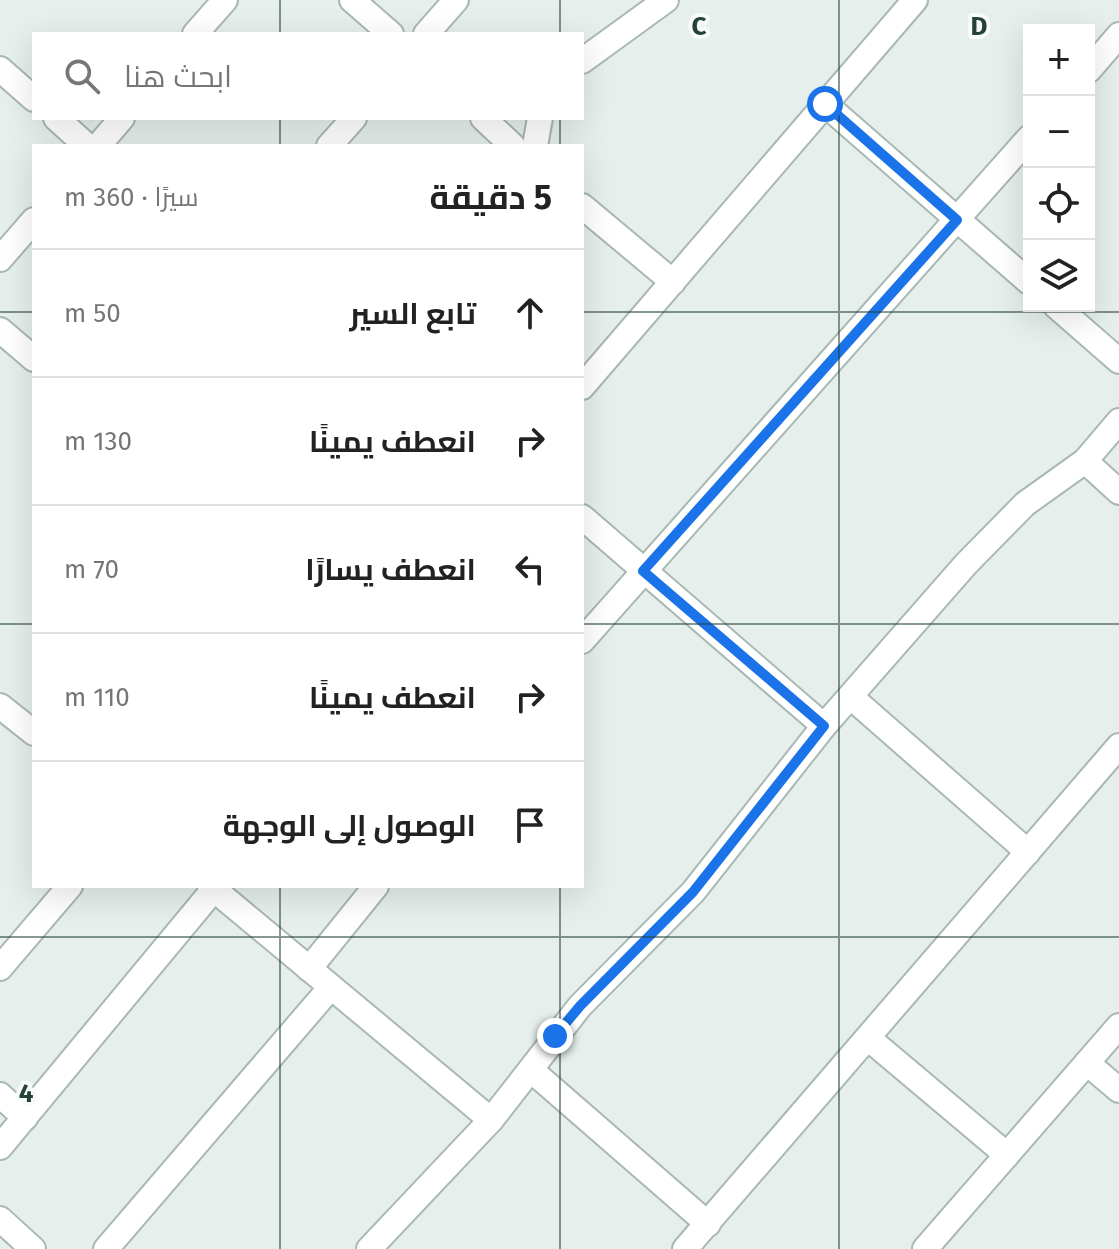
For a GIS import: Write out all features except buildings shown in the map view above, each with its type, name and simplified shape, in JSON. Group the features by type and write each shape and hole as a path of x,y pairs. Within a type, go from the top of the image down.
{"street":[{"path":"197,32 225,0"},
{"path":"352,0 389,32"},
{"path":"428,32 456,0"},
{"path":"584,60 666,0"},
{"path":"584,385 915,0"},
{"path":"1095,63 1119,35"},
{"path":"0,69 32,97"},
{"path":"825,104 1023,277"},
{"path":"58,120 85,144"},
{"path":"100,144 120,120"},
{"path":"331,144 352,120"},
{"path":"485,120 511,144"},
{"path":"535,144 540,120"},
{"path":"584,639 1023,145"},
{"path":"584,208 673,282"},
{"path":"0,259 32,222"},
{"path":"1063,312 1119,361"},
{"path":"0,330 32,357"},
{"path":"369,1249 491,1120 580,1006 693,892 824,726 966,564 1025,504 1085,461 1119,421"},
{"path":"1085,461 1119,492"},
{"path":"584,519 824,726"},
{"path":"851,697 1028,852"},
{"path":"0,706 32,729"},
{"path":"685,1249 1119,746"},
{"path":"0,968 68,888"},
{"path":"0,1147 212,888 491,1120"},
{"path":"309,969 374,888"},
{"path":"106,1249 331,987"},
{"path":"925,1249 1119,1026"},
{"path":"868,1038 1007,1155"},
{"path":"1087,1063 1119,1090"},
{"path":"531,1070 708,1224"},
{"path":"0,1095 25,1118"},
{"path":"0,1219 33,1249"}],"route":[{"path":"555,1036 580,1006 627,962 693,892 824,726 643,571 957,220 825,104"}]}
